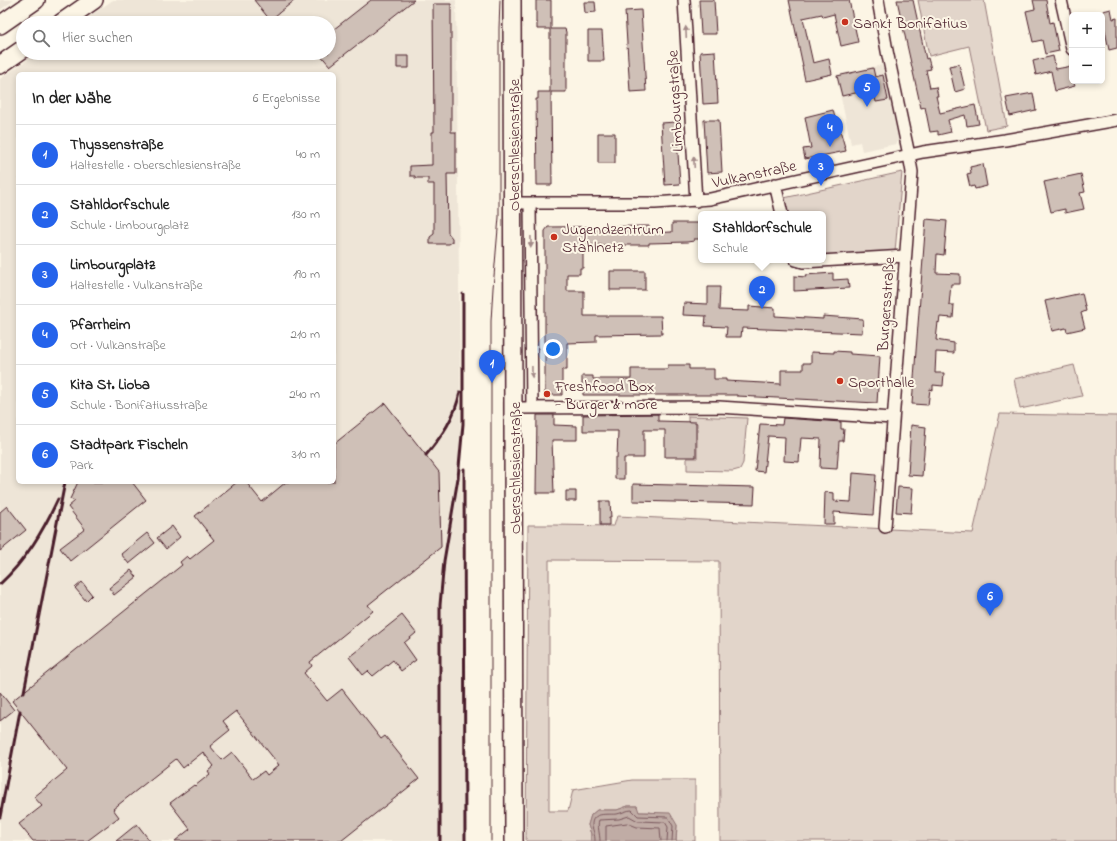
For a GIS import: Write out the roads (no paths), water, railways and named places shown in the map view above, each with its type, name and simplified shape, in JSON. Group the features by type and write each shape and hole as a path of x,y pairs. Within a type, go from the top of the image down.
{"main road":[{"path":"0,25 36,0"},
{"path":"70,16 94,0"},
{"name":"Oberschlesienstraße","path":"512,0 514,841"},
{"path":"0,65 16,54"}],"street":[{"name":"Limbourgstraße","path":"684,0 696,200"},
{"name":"Burgersstraße","path":"878,0 887,52 910,155 911,181 885,527"},
{"path":"1061,0 1072,48"},
{"name":"Vulkanstraße","path":"513,203 655,203 726,196 910,155 1068,130 1117,120"},
{"path":"776,184 781,211"},
{"name":"Oberschlesienstraße","path":"530,203 532,408"},
{"path":"826,261 905,256"},
{"path":"513,408 719,408 893,418"}],"water":[{"path":"628,806 637,806 639,812 670,813 677,825 676,841 591,841 591,834 588,825 591,815 597,810 617,810"}],"tram line":[{"path":"491,841 491,321 499,217 500,0"}],"railway":[{"path":"440,841 440,605 444,561 458,478 463,424 463,294"},
{"path":"426,455 447,426 455,410 460,392"},
{"path":"464,469 465,841"},
{"path":"24,692 65,484"},
{"path":"0,584 26,555 58,499"},
{"path":"0,817 20,711"}],"place":[{"name":"Sankt Bonifatius","path":"845,22"},
{"name":"Kita St. Lioba","path":"867,107"},
{"name":"Pfarrheim","path":"830,147"},
{"name":"Limbourgplatz","path":"821,186"},
{"name":"Jugendzentrum Stahlnetz","path":"554,237"},
{"name":"Stahldorfschule","path":"762,309"},
{"name":"Sporthalle","path":"840,381"},
{"name":"Thyssenstraße","path":"492,383"},
{"name":"Freshfood Box - Burger & more","path":"547,394"},
{"name":"Stadtpark Fischeln","path":"990,616"}]}
